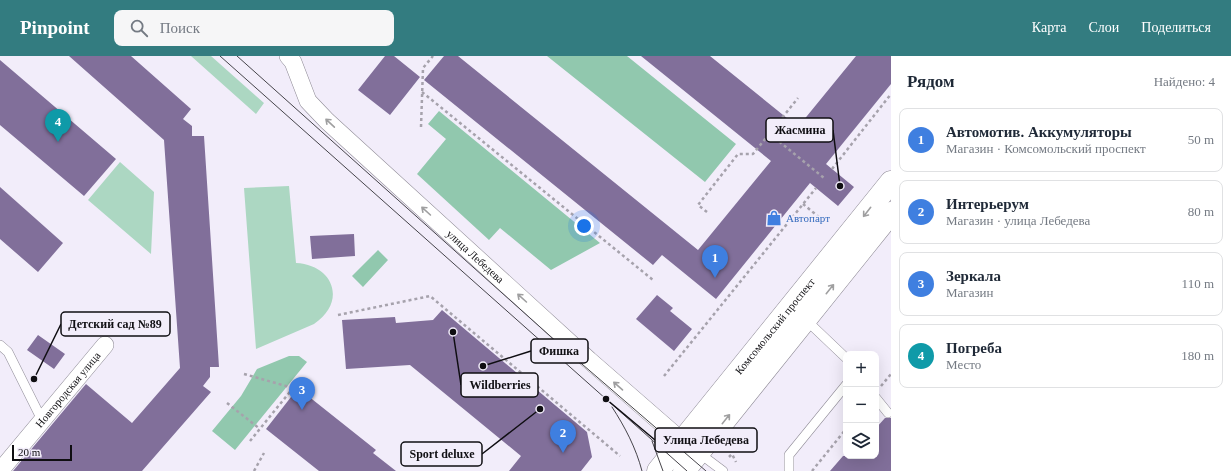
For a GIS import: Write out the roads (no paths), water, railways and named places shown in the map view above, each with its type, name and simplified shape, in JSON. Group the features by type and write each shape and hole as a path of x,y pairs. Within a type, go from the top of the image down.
{"main road":[{"name":"Комсомольский проспект","path":"684,471 690,447 891,182"},
{"name":"Комсомольский проспект","path":"658,471 690,447 805,319 891,212"}],"street":[{"name":"улица Лебедева","path":"288,56 293,62 308,101 327,121 589,360 690,447"},
{"name":"Новгородская улица","path":"0,471 105,345"}],"lane":[{"path":"805,319 843,355"},
{"path":"0,345 8,352 42,420"},
{"path":"789,471 789,455 844,387"},
{"path":"879,402 888,413"},
{"path":"690,447 723,471"}],"tram line":[{"path":"220,56 687,471"},
{"path":"237,56 568,352 706,471"},
{"path":"612,407 630,438 642,471"},
{"path":"652,441 663,471"}],"place":[{"name":"Погреба","path":"58,142"},
{"name":"Жасмина","path":"840,186"},
{"name":"Автопарт","path":"774,218"},
{"name":"Автомотив. Аккумуляторы","path":"715,278"},
{"name":"Wildberries","path":"453,332"},
{"name":"Фишка","path":"483,366"},
{"name":"Детский сад №89","path":"34,379"},
{"name":"Улица Лебедева","path":"606,399"},
{"name":"Sport deluxe","path":"540,409"},
{"name":"Зеркала","path":"302,410"},
{"name":"Интерьерум","path":"563,453"}]}
